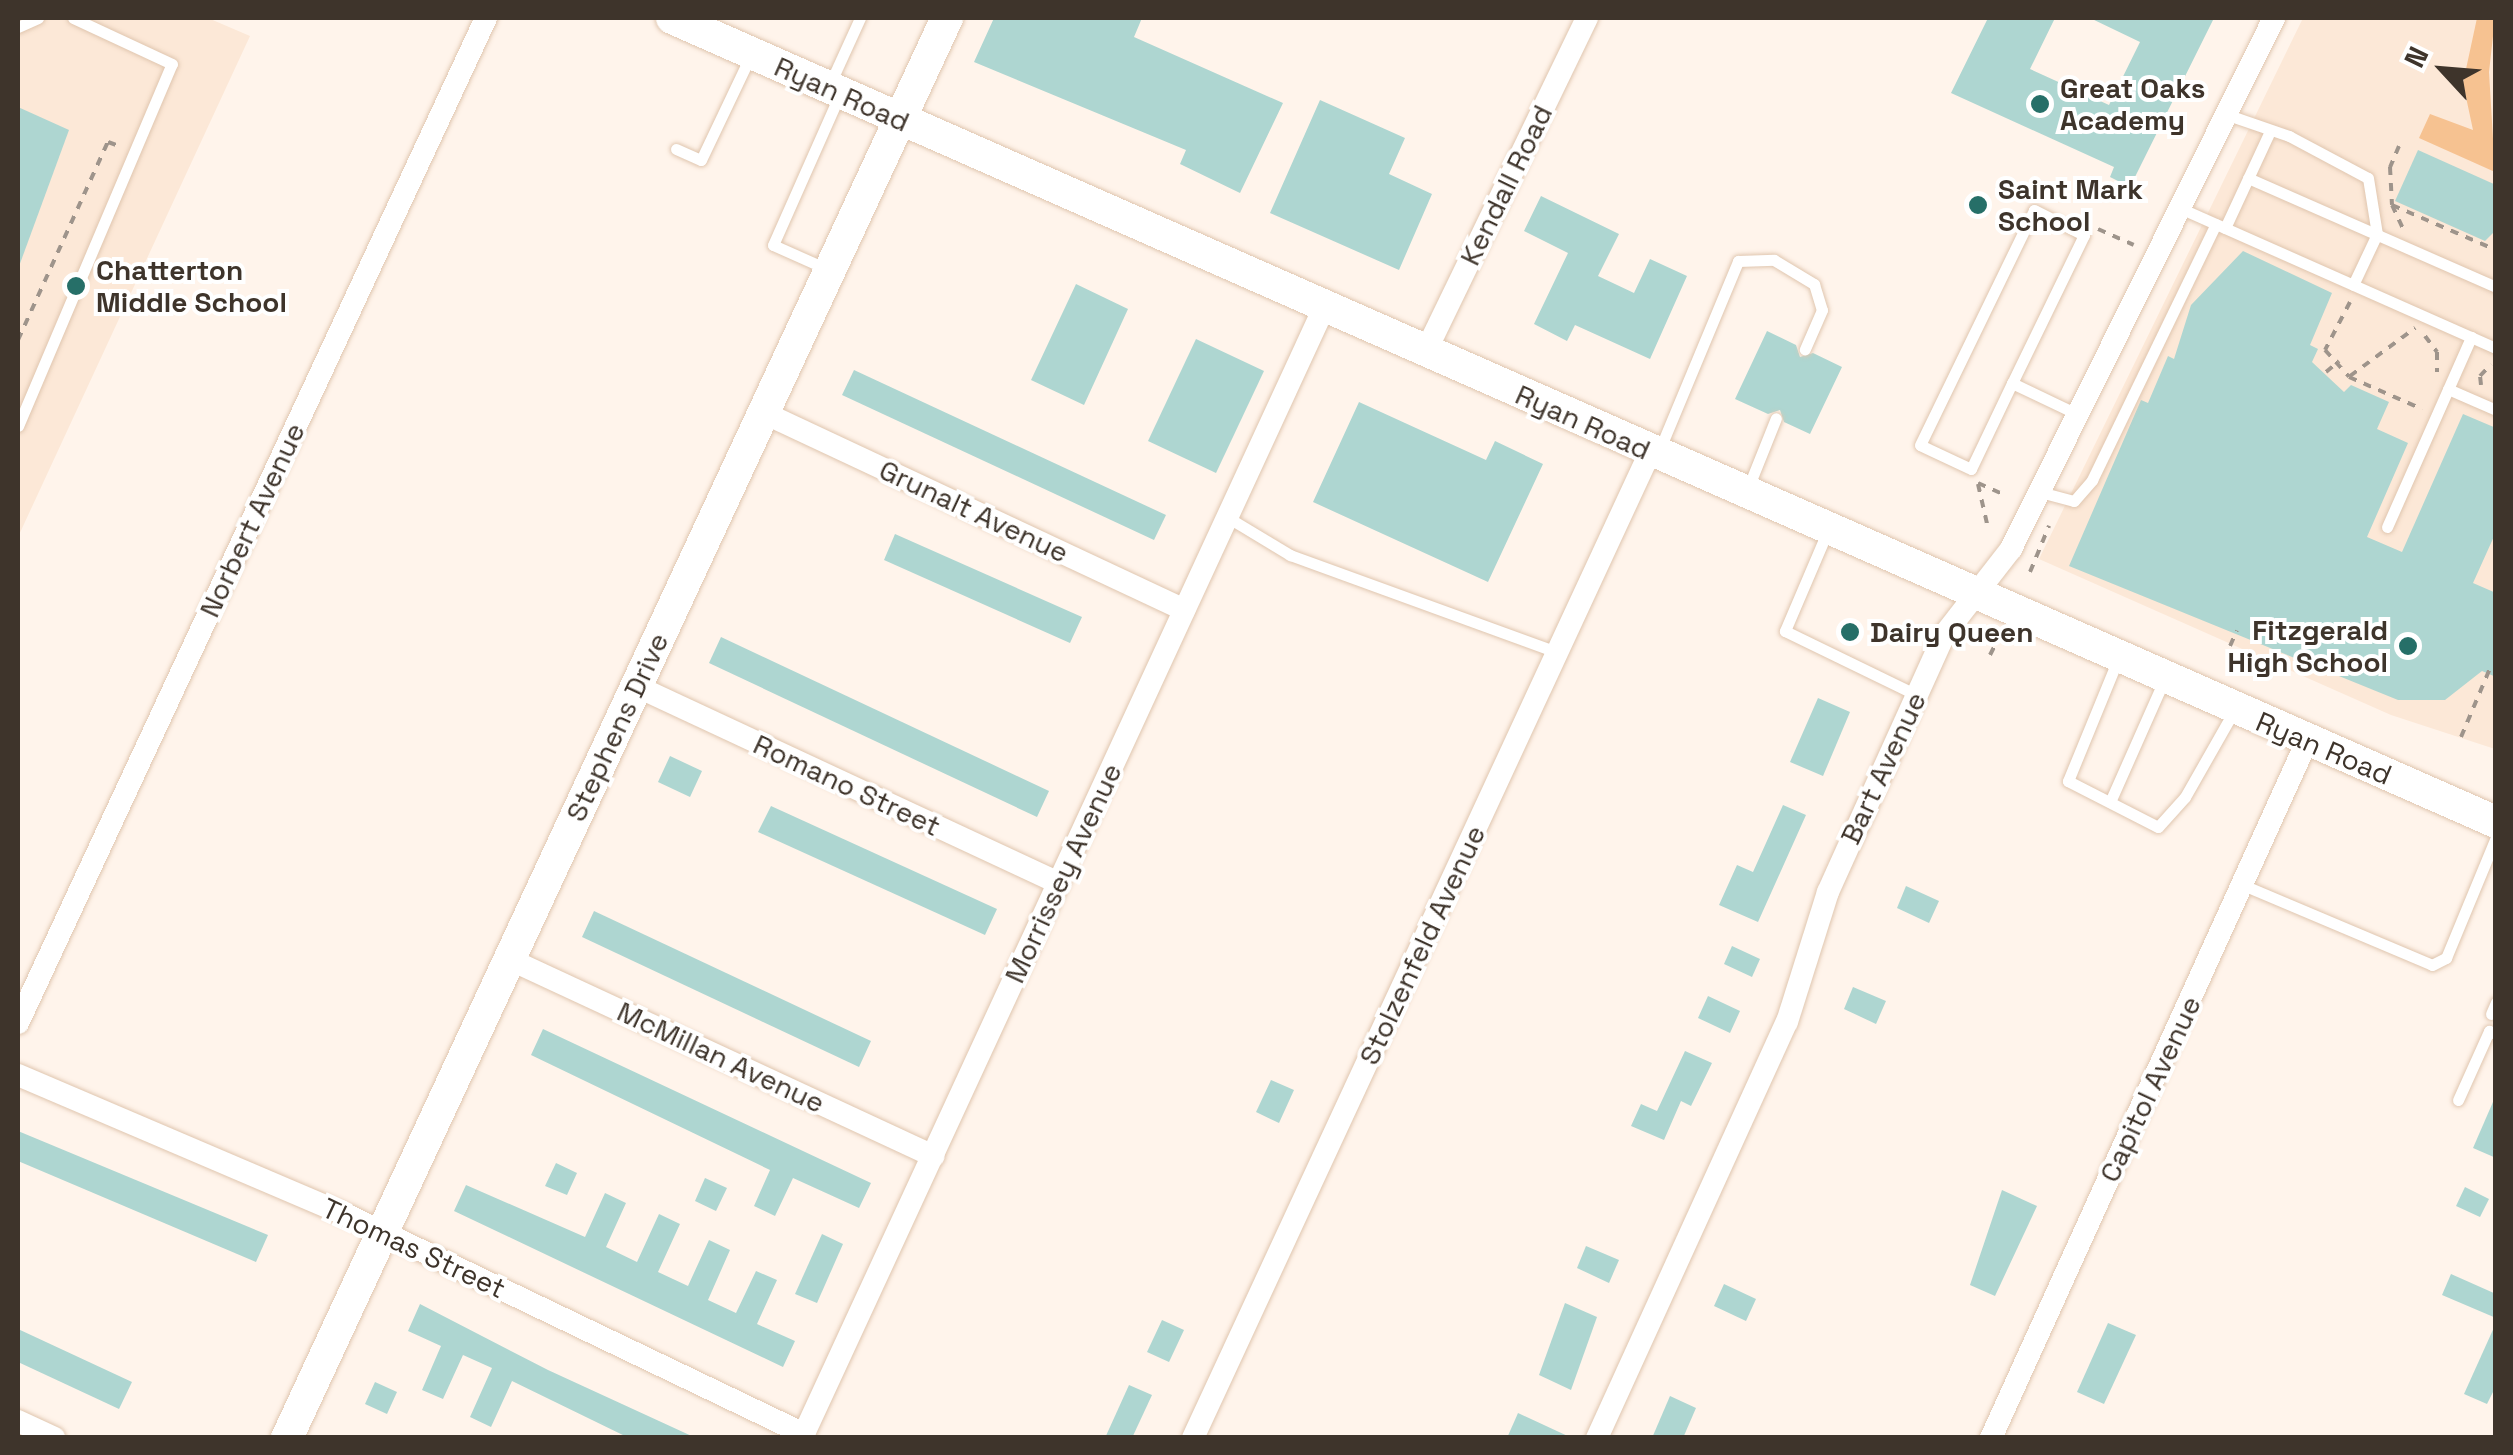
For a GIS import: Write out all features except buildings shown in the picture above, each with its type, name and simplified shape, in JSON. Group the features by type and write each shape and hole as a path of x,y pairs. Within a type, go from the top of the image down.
{"main road":[{"name":"Ryan Road","path":"672,18 2496,822"},
{"name":"Stephens Drive","path":"286,1438 948,18"}],"street":[{"name":"Norbert Avenue","path":"18,1023 486,18"},
{"name":"Kendall Road","path":"1426,353 1587,18"},
{"name":"Bart Avenue","path":"1597,1438 1787,1022 1828,892 1944,635 2011,549 2274,18"},
{"name":"Morrissey Avenue","path":"803,1436 1324,308"},
{"name":"Grunalt Avenue","path":"764,413 1184,610"},
{"name":"Stolzenfeld Avenue","path":"1193,1438 1557,652 1654,453"},
{"name":"Romano Street","path":"636,686 1058,883"},
{"name":"Capitol Avenue","path":"1990,1438 2308,741"},
{"name":"McMillan Avenue","path":"509,959 933,1156"},
{"name":"Thomas Street","path":"18,1075 382,1232 803,1436"},
{"path":"18,1421 54,1438"}],"lane":[{"path":"18,27 38,18"},
{"path":"18,426 172,64 72,18"},
{"path":"830,270 773,246 860,18"},
{"path":"676,149 700,160 752,53"},
{"path":"2228,115 2361,171 2372,186 2377,234 2353,285"},
{"path":"2040,492 2074,501 2092,480 2270,133"},
{"path":"2248,178 2496,287"},
{"path":"2182,209 2496,348"},
{"path":"2034,210 2084,235 2012,383 1971,469 1920,445 2034,210"},
{"path":"1654,453 1738,262 1774,260 1814,284 1822,310 1805,350"},
{"path":"2387,527 2470,338"},
{"path":"2012,383 2079,415"},
{"path":"2448,389 2496,410"},
{"path":"1746,494 1776,418"},
{"path":"1227,517 1290,555 1557,652"},
{"path":"1828,530 1785,632 1917,695"},
{"path":"2119,658 2068,780 2158,827 2185,796 2235,709"},
{"path":"2110,802 2164,678"},
{"path":"2243,884 2432,965 2446,958 2496,836"},
{"path":"2458,1100 2489,1031 2496,1034"}],"path":[{"path":"18,340 108,142 122,147 130,129"},
{"path":"2399,146 2390,167 2392,205 2410,236"},
{"path":"2392,205 2496,250"},
{"path":"2084,235 2102,228 2134,245"},
{"path":"2336,292 2369,306"},
{"path":"2352,299 2325,350 2348,377 2422,409 2429,392"},
{"path":"2404,322 2415,328 2436,352 2436,376"},
{"path":"2348,377 2415,328"},
{"path":"2326,372 2338,361"},
{"path":"2486,390 2480,376 2496,364"},
{"path":"1971,469 1988,528"},
{"path":"1978,483 2006,496"},
{"path":"2030,572 2050,523"},
{"path":"2230,646 2237,630"},
{"path":"1990,655 2000,635"},
{"path":"2461,737 2492,666"}],"shaded area":[{"name":"Chatterton Middle School","path":"18,18 208,18 250,36 18,537"},
{"path":"2303,18 2495,18 2495,749 2391,715 2039,559"},
{"path":"2477,18 2495,18 2489,72 2495,172 2419,138 2430,114 2473,130 2463,83"}],"place":[{"name":"Great Oaks Academy","path":"2040,104"},
{"name":"Saint Mark School","path":"1978,205"},
{"name":"Chatterton Middle School","path":"76,286"},
{"name":"Dairy Queen","path":"1850,632"},
{"name":"Fitzgerald High School","path":"2408,646"}]}
